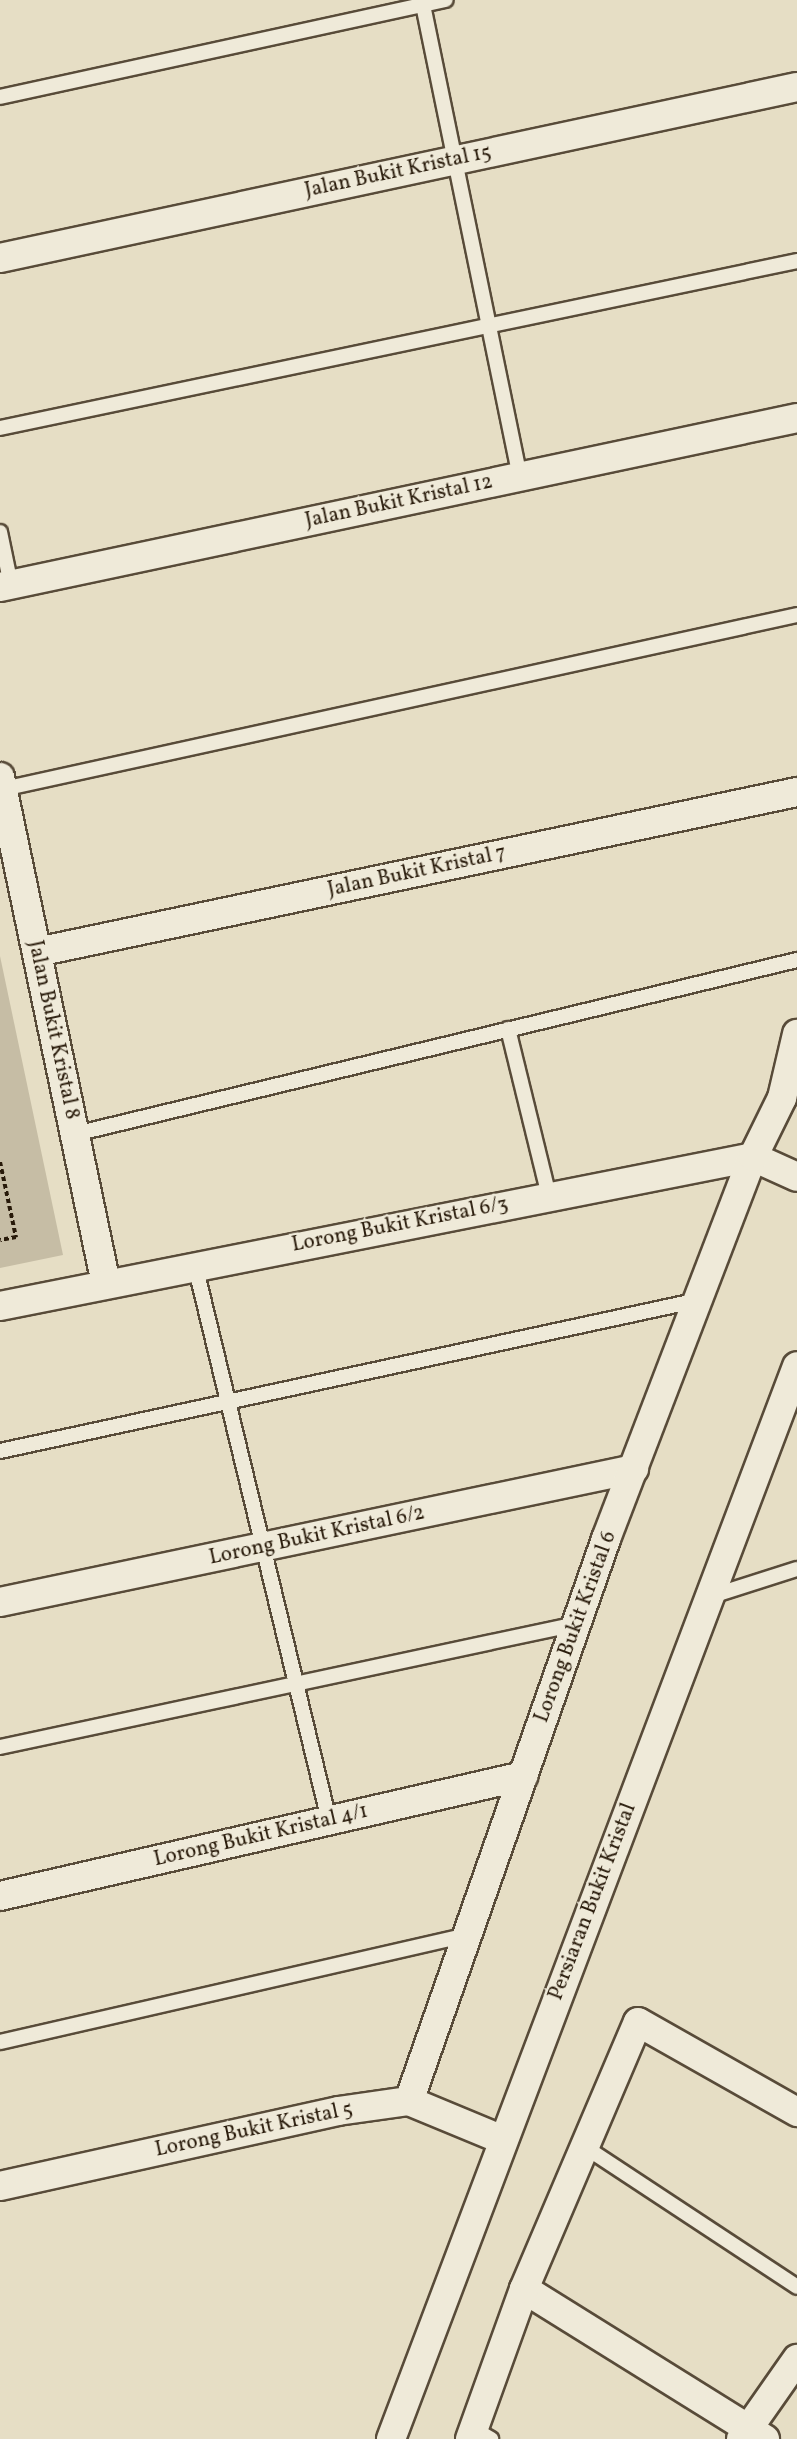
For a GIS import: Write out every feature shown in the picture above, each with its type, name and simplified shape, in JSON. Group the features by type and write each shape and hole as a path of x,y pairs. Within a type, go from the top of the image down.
{"street":[{"name":"Jalan Bukit Kristal 15","path":"0,258 797,87"},
{"name":"Jalan Bukit Kristal 12","path":"6,586 797,418"},
{"name":"Jalan Bukit Kristal 8","path":"1,783 106,1284"},
{"name":"Jalan Bukit Kristal 7","path":"37,952 797,792"},
{"name":"Lorong Bukit Kristal 6","path":"409,2101 576,1624 634,1469 702,1299 753,1157 782,1098 797,1034"},
{"name":"Lorong Bukit Kristal 6/3","path":"0,1306 195,1265 753,1157"},
{"path":"753,1157 797,1177"},
{"name":"Persiaran Bukit Kristal","path":"391,2439 707,1597 797,1366"},
{"name":"Lorong Bukit Kristal 6/2","path":"0,1602 634,1469"},
{"name":"Lorong Bukit Kristal 4/1","path":"0,1896 523,1776"},
{"path":"478,2436 524,2289 638,2022 797,2112"},
{"path":"409,2101 503,2140"},
{"name":"Lorong Bukit Kristal 5","path":"0,2186 338,2111 409,2101"},
{"path":"524,2289 751,2436 797,2359"}],"lane":[{"path":"0,97 423,2 446,0"},
{"path":"423,2 520,477"},
{"path":"0,428 797,261"},
{"path":"0,532 6,586"},
{"path":"1,783 797,615"},
{"path":"75,1134 797,960"},
{"path":"508,1029 549,1196"},
{"path":"195,1265 260,1548 329,1820"},
{"path":"0,1451 702,1299"},
{"path":"707,1597 797,1569"},
{"path":"0,1747 576,1624"},
{"path":"0,2042 467,1935"},
{"path":"585,2147 797,2287"}],"path":[{"path":"0,1162 16,1237 0,1240"}],"shaded area":[{"path":"0,956 63,1255 0,1268"}]}
